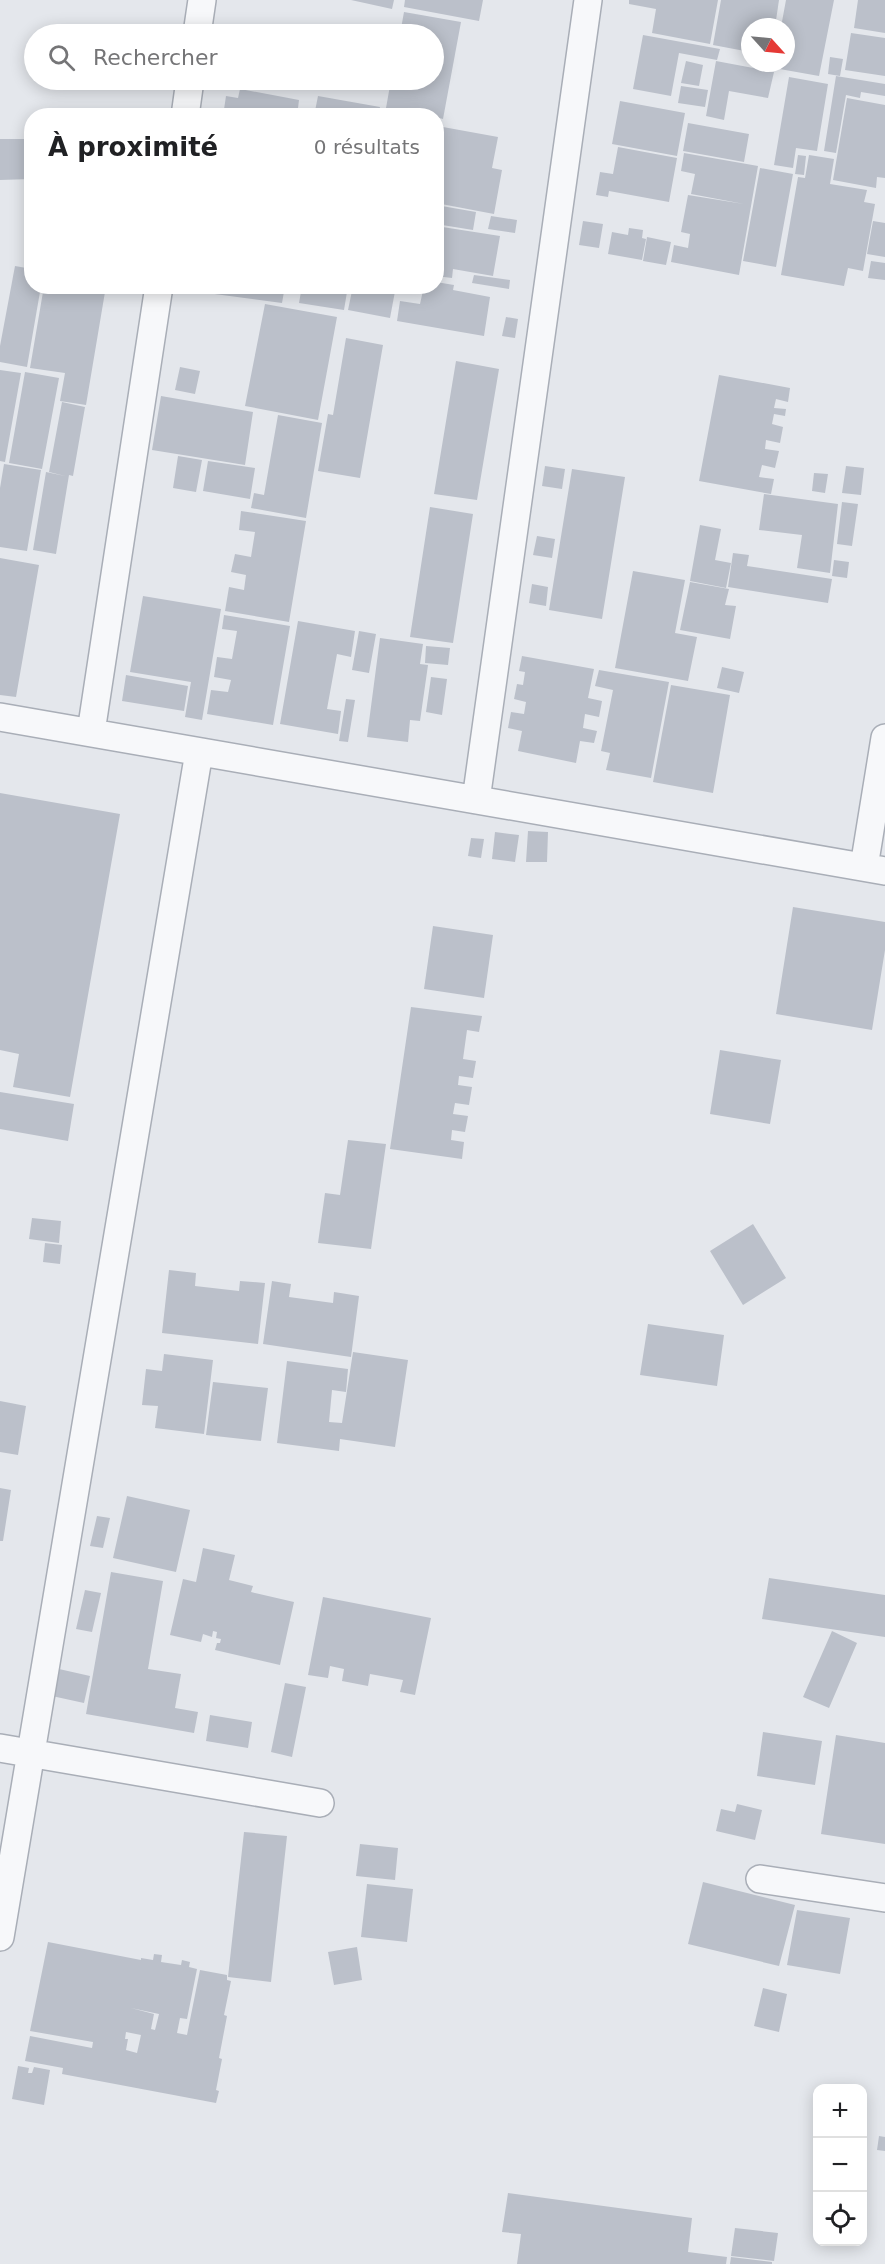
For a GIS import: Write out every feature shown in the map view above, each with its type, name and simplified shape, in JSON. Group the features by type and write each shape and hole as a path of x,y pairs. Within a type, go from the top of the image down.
{"street":[{"path":"198,24 202,0"},
{"path":"477,800 588,0"},
{"path":"186,108 189,90"},
{"path":"91,732 158,294"},
{"path":"0,717 874,869 885,738"},
{"path":"0,1937 200,752"},
{"path":"0,1748 320,1803"},
{"path":"760,1878 885,1898"}],"building":[{"path":"351,0 394,0 392,9"},
{"path":"405,0 483,0 479,21 404,7"},
{"path":"629,0 718,0 710,44 652,33 656,9 629,4"},
{"path":"721,0 779,0 776,18 741,18 741,50 713,45"},
{"path":"786,0 834,0 819,76 795,72 795,18 783,18"},
{"path":"858,0 885,0 885,33 854,28"},
{"path":"404,12 461,22 444,114 444,108 386,108 389,90 444,90 444,24 402,24"},
{"path":"851,33 885,38 885,76 845,70"},
{"path":"643,35 720,49 717,60 679,53 671,96 633,89"},
{"path":"830,57 843,59 840,76 828,74"},
{"path":"686,61 703,65 699,86 681,83"},
{"path":"716,61 741,66 741,72 774,72 768,98 729,91 724,120 706,116"},
{"path":"836,76 885,84 885,96 861,92 860,98 846,95 836,153 824,151"},
{"path":"789,77 828,84 817,151 796,148 793,168 774,165"},
{"path":"681,86 708,90 705,107 678,103"},
{"path":"240,90 245,90 299,100 298,108 224,108 226,96 238,98"},
{"path":"318,96 380,107 380,108 316,108"},
{"path":"847,98 885,105 885,178 877,177 876,188 833,180"},
{"path":"620,101 685,113 677,156 612,144"},
{"path":"688,123 749,134 744,162 683,151"},
{"path":"444,127 498,137 492,168 502,170 494,214 444,205"},
{"path":"0,139 24,139 24,179 0,180"},
{"path":"618,147 677,158 669,202 609,191 608,197 596,195 600,172 613,174"},
{"path":"684,153 758,166 739,275 671,262 674,245 688,248 690,234 681,232 688,195 744,204 691,194 695,174 681,171"},
{"path":"798,155 806,156 804,175 795,174"},
{"path":"809,155 834,159 830,184 867,190 864,202 875,204 863,271 848,268 844,286 781,275 798,177 805,178"},
{"path":"760,168 793,174 776,267 743,261"},
{"path":"444,206 476,212 473,230 444,225"},
{"path":"491,216 517,220 515,233 488,229"},
{"path":"583,221 603,224 599,248 579,245"},
{"path":"873,221 885,223 885,257 867,254"},
{"path":"444,227 500,236 493,276 453,269 452,278 444,277"},
{"path":"629,228 643,230 642,238 646,239 642,260 608,254 612,232 628,235"},
{"path":"647,237 671,242 666,265 643,261"},
{"path":"871,261 885,263 885,280 868,278"},
{"path":"15,266 24,268 24,294 40,294 27,367 0,362 0,346"},
{"path":"474,275 510,280 509,289 472,283"},
{"path":"444,283 454,285 453,290 490,297 484,336 397,321 400,301 420,304 422,294 444,294"},
{"path":"43,294 105,294 86,405 60,401 65,373 30,368"},
{"path":"214,294 284,294 282,303"},
{"path":"301,294 347,294 344,310 299,303"},
{"path":"351,294 394,294 390,318 348,310"},
{"path":"265,304 337,317 318,420 245,406"},
{"path":"506,317 518,319 515,338 502,336"},
{"path":"346,338 383,345 360,478 318,471 328,414 333,415"},
{"path":"456,361 499,369 477,500 434,494"},
{"path":"180,367 200,371 195,394 175,390"},
{"path":"0,370 21,373 5,462 0,461"},
{"path":"25,372 59,378 42,469 9,463"},
{"path":"719,375 790,388 788,402 776,399 774,408 786,409 785,416 774,414 772,424 783,427 780,443 766,440 765,449 779,451 775,468 762,465 759,477 774,479 771,494 699,481"},
{"path":"161,396 253,412 245,465 152,450"},
{"path":"62,402 85,407 73,476 69,475 56,554 33,550 46,472 65,476 49,472"},
{"path":"278,415 322,423 306,518 251,508 254,493 264,495"},
{"path":"178,456 202,460 196,492 173,488"},
{"path":"208,461 255,468 250,499 203,491"},
{"path":"4,464 41,470 27,551 0,547 0,488"},
{"path":"545,466 565,469 562,489 542,486"},
{"path":"846,466 864,468 861,495 842,493"},
{"path":"572,469 625,477 602,619 549,610"},
{"path":"814,473 828,474 825,493 812,491"},
{"path":"764,494 838,504 830,573 797,568 802,535 759,530"},
{"path":"842,502 858,504 852,546 837,544"},
{"path":"430,507 473,514 453,643 410,637"},
{"path":"241,511 306,521 289,622 225,611 229,587 244,590 246,575 231,572 235,554 251,557 255,532 239,530"},
{"path":"700,525 721,529 715,560 731,563 726,588 690,581"},
{"path":"537,536 555,539 552,558 533,555"},
{"path":"733,553 749,555 747,566 832,579 828,603 728,587"},
{"path":"0,558 39,565 16,697 0,695"},
{"path":"834,560 849,562 847,578 832,576"},
{"path":"633,571 685,580 675,633 697,637 688,681 615,668"},
{"path":"690,582 729,589 725,605 736,606 730,639 680,630"},
{"path":"532,584 548,587 546,606 529,603"},
{"path":"143,596 221,609 202,720 185,717 191,682 130,672"},
{"path":"224,615 290,626 273,725 207,714 211,690 228,692 231,680 214,677 217,657 232,659 237,631 222,629"},
{"path":"298,621 355,631 351,657 337,654 327,709 341,711 338,734 280,724"},
{"path":"359,631 376,634 369,673 352,670"},
{"path":"380,638 423,644 420,664 428,665 420,721 410,720 408,742 367,737"},
{"path":"426,646 450,648 448,665 425,663"},
{"path":"522,656 594,669 588,698 602,701 599,717 585,714 583,728 597,731 594,743 580,741 576,763 518,751 522,731 508,728 511,712 524,714 526,702 514,699 517,684 523,685 525,672 519,671"},
{"path":"722,667 744,672 739,693 717,688"},
{"path":"599,670 669,682 651,778 606,770 610,753 601,751 613,690 595,686"},
{"path":"126,675 188,686 184,711 122,701"},
{"path":"431,677 447,679 442,715 426,712"},
{"path":"671,685 730,695 713,793 653,782"},
{"path":"346,699 355,700 348,742 339,741"},
{"path":"0,793 120,814 70,1097 13,1087 19,1054 0,1050"},
{"path":"528,831 548,832 547,862 526,862"},
{"path":"495,832 519,835 515,862 492,859"},
{"path":"471,838 484,839 481,858 468,856"},
{"path":"793,907 885,922 885,950 872,1030 776,1014"},
{"path":"433,926 493,935 484,998 424,989"},
{"path":"411,1007 482,1016 479,1032 467,1030 463,1059 476,1061 473,1078 459,1076 458,1085 472,1087 469,1105 455,1103 453,1114 468,1116 465,1132 452,1130 451,1140 464,1142 462,1159 390,1149"},
{"path":"720,1050 781,1060 770,1124 710,1114"},
{"path":"0,1092 74,1104 68,1141 0,1129"},
{"path":"348,1140 386,1144 371,1249 318,1243 325,1193 340,1195"},
{"path":"32,1218 61,1221 59,1243 29,1239"},
{"path":"753,1224 786,1278 743,1305 710,1251"},
{"path":"45,1243 62,1245 60,1264 43,1262"},
{"path":"169,1270 196,1273 195,1286 239,1291 240,1281 265,1283 258,1344 162,1333"},
{"path":"272,1281 291,1284 289,1297 333,1303 334,1292 359,1296 351,1357 263,1344"},
{"path":"648,1324 724,1335 717,1386 640,1375"},
{"path":"353,1352 408,1360 395,1447 340,1439 339,1451 277,1443 287,1361 348,1369 346,1392 332,1390 329,1422 342,1423"},
{"path":"164,1354 213,1360 204,1434 155,1428 158,1406 142,1405 146,1369 162,1371"},
{"path":"213,1382 268,1388 261,1441 206,1435"},
{"path":"0,1401 26,1406 18,1455 0,1452"},
{"path":"0,1488 11,1490 3,1541 0,1541"},
{"path":"127,1496 190,1510 176,1572 113,1558"},
{"path":"97,1516 110,1518 103,1548 90,1546"},
{"path":"203,1548 235,1555 229,1580 253,1586 251,1592 294,1602 280,1665 215,1650 221,1639 216,1638 217,1632 213,1631 212,1637 203,1634 201,1642 170,1635 183,1579 196,1582"},
{"path":"111,1572 163,1581 148,1669 181,1674 175,1708 198,1712 194,1733 86,1714"},
{"path":"769,1578 885,1595 885,1637 762,1619"},
{"path":"85,1590 101,1593 92,1632 76,1629"},
{"path":"323,1597 431,1618 415,1695 400,1692 403,1680 370,1674 368,1686 342,1681 344,1669 330,1666 328,1678 308,1675"},
{"path":"832,1631 857,1643 829,1708 803,1697"},
{"path":"59,1669 90,1676 84,1703 52,1696"},
{"path":"285,1683 306,1687 292,1757 271,1752"},
{"path":"210,1715 252,1722 248,1748 206,1741"},
{"path":"763,1732 822,1741 815,1785 757,1776"},
{"path":"836,1735 885,1743 885,1844 821,1834"},
{"path":"737,1804 762,1810 755,1840 716,1831 721,1809 735,1812"},
{"path":"244,1832 287,1836 271,1982 228,1977"},
{"path":"360,1844 398,1848 395,1880 356,1876"},
{"path":"703,1882 795,1905 779,1966 688,1944"},
{"path":"367,1884 413,1889 407,1942 361,1937"},
{"path":"797,1910 850,1918 840,1974 787,1965"},
{"path":"48,1942 141,1960 141,1958 153,1960 154,1954 162,1955 161,1962 181,1965 182,1960 190,1962 189,1967 197,1969 187,2019 180,2018 177,2033 187,2035 200,1970 227,1975 227,1980 231,1981 224,2015 227,2016 219,2058 222,2059 216,2103 62,2074 63,2068 25,2061 30,2036 92,2048 93,2042 30,2031","holes":["131,2008 159,2014 155,2030 151,2029 154,2014","126,2032 141,2035 137,2053 126,2050 128,2039 125,2039"]},
{"path":"357,1947 362,1980 334,1985 328,1952"},
{"path":"763,1988 787,1994 779,2032 754,2026"},
{"path":"18,2066 29,2068 28,2073 32,2073 34,2067 50,2070 44,2105 12,2099"},
{"path":"879,2136 885,2137 885,2151 877,2150"},
{"path":"508,2193 692,2218 688,2252 727,2257 726,2264 517,2264 521,2234 502,2232"},
{"path":"735,2228 778,2233 774,2261 731,2256"},
{"path":"731,2257 772,2262 772,2264 730,2264"}]}
